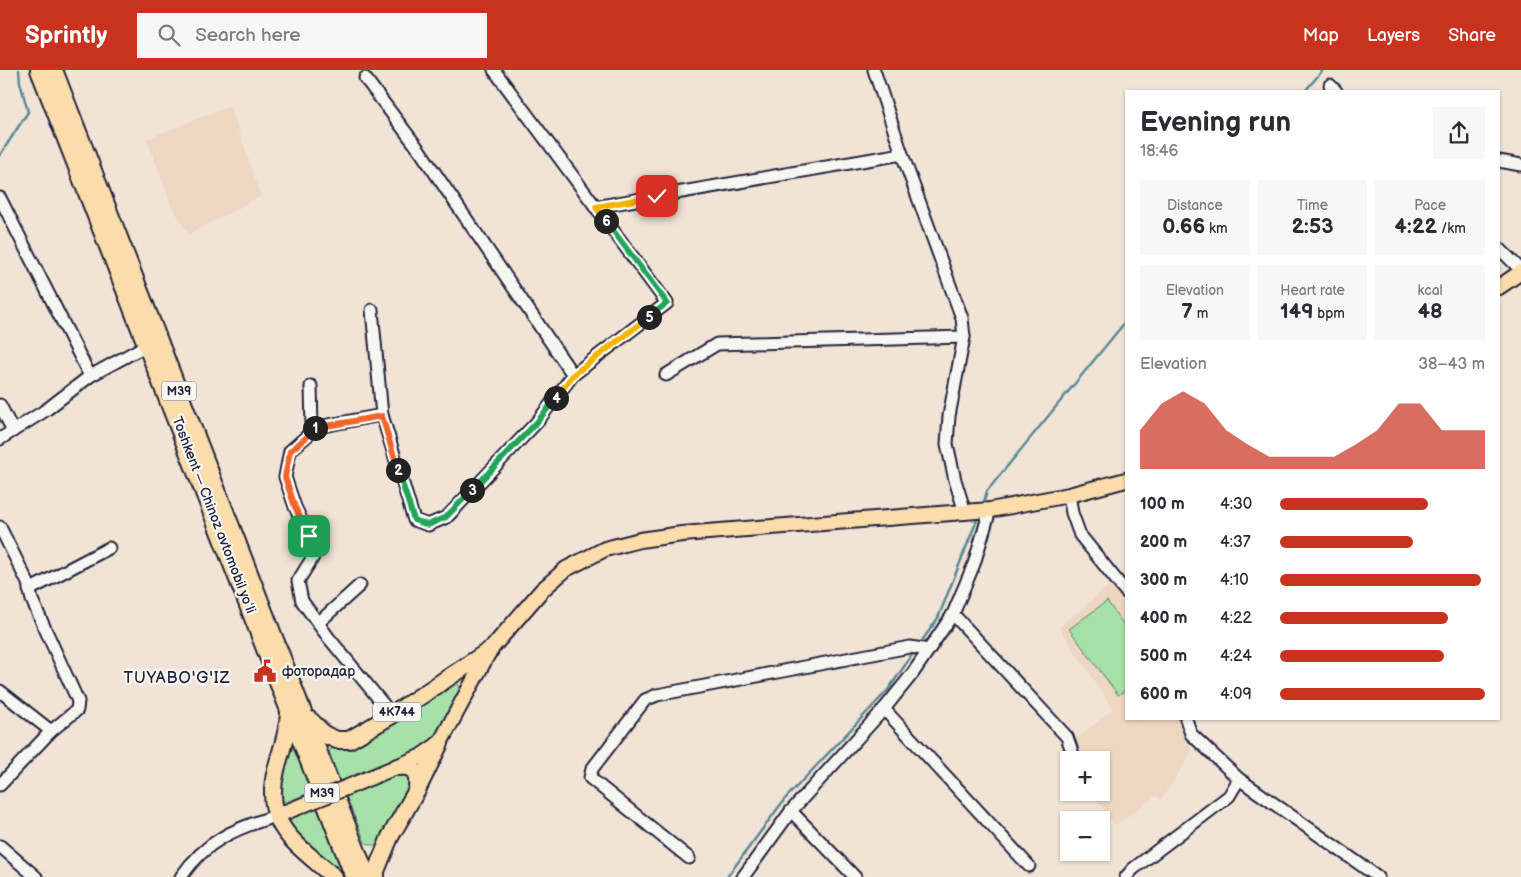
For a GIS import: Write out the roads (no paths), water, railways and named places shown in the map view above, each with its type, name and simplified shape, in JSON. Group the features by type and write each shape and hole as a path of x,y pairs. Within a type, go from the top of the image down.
{"highway":[{"name":"Toshkent — Chinoz avtomobil yoʻli","path":"39,70 147,345 268,636"},
{"name":"Toshkent — Chinoz avtomobil yoʻli","path":"54,70 268,636 367,877"},
{"name":"4К744","path":"297,710 320,731 332,738 343,741 356,737 490,650"},
{"name":"Toshkent — Chinoz avtomobil yoʻli","path":"297,710 354,877"},
{"path":"297,710 288,729 272,787 276,816 286,834 334,877"},
{"path":"376,877 376,871 390,837 417,790 440,743"},
{"path":"397,767 408,766 413,769 418,779 417,790"}],"main road":[{"path":"1500,286 1521,271"},
{"path":"276,816 420,757 440,743 490,650 528,605 556,576 591,555 623,544 682,534 990,510 1070,495 1125,480"}],"street":[{"path":"372,310 382,416 414,520 428,525 446,517 537,422 573,375 667,303 494,70"},
{"path":"874,70 902,154 962,318 964,337 949,416 948,444 955,480 969,512"},
{"path":"365,78 420,151 573,375"},
{"path":"596,207 902,154"},
{"path":"1500,161 1521,165"},
{"path":"0,198 90,376"},
{"path":"1500,249 1521,271"},
{"path":"666,375 717,344 964,337"},
{"path":"0,439 46,410 90,376 147,345"},
{"path":"310,386 312,428 308,436 290,451 285,477 295,507 309,536 313,557 298,581 302,601 392,715"},
{"path":"0,405 13,431"},
{"path":"312,428 382,416"},
{"path":"1070,495 1072,513 1080,535 1125,591"},
{"path":"743,877 791,811 884,709 929,650 953,614 974,564 990,510"},
{"path":"0,527 28,583 32,600 78,701 77,710 51,731 0,785"},
{"path":"29,590 109,548"},
{"path":"318,623 360,585"},
{"path":"953,614 1067,737 1072,751"},
{"path":"689,858 590,778 592,769 645,700 657,695 910,647 929,650"},
{"path":"0,690 51,731"},
{"path":"884,709 1029,866"},
{"path":"1186,720 1191,734 1239,779 1378,877"},
{"path":"1126,877 1229,796 1239,779"},
{"path":"791,811 855,877"},
{"path":"181,877 202,852 219,839 232,831 276,816"},
{"path":"0,846 32,876"}],"waterway":[{"path":"0,155 28,112 20,82 19,70"},
{"path":"1306,90 1323,70"},
{"path":"983,505 987,491 1125,322"},
{"path":"919,645 938,618 979,515"},
{"path":"727,877 784,800 888,690 914,652"}],"place":[{"name":"фоторадар","path":"265,671"}],"district":[{"name":"TUYABO'G'IZ","path":"177,678"}]}
